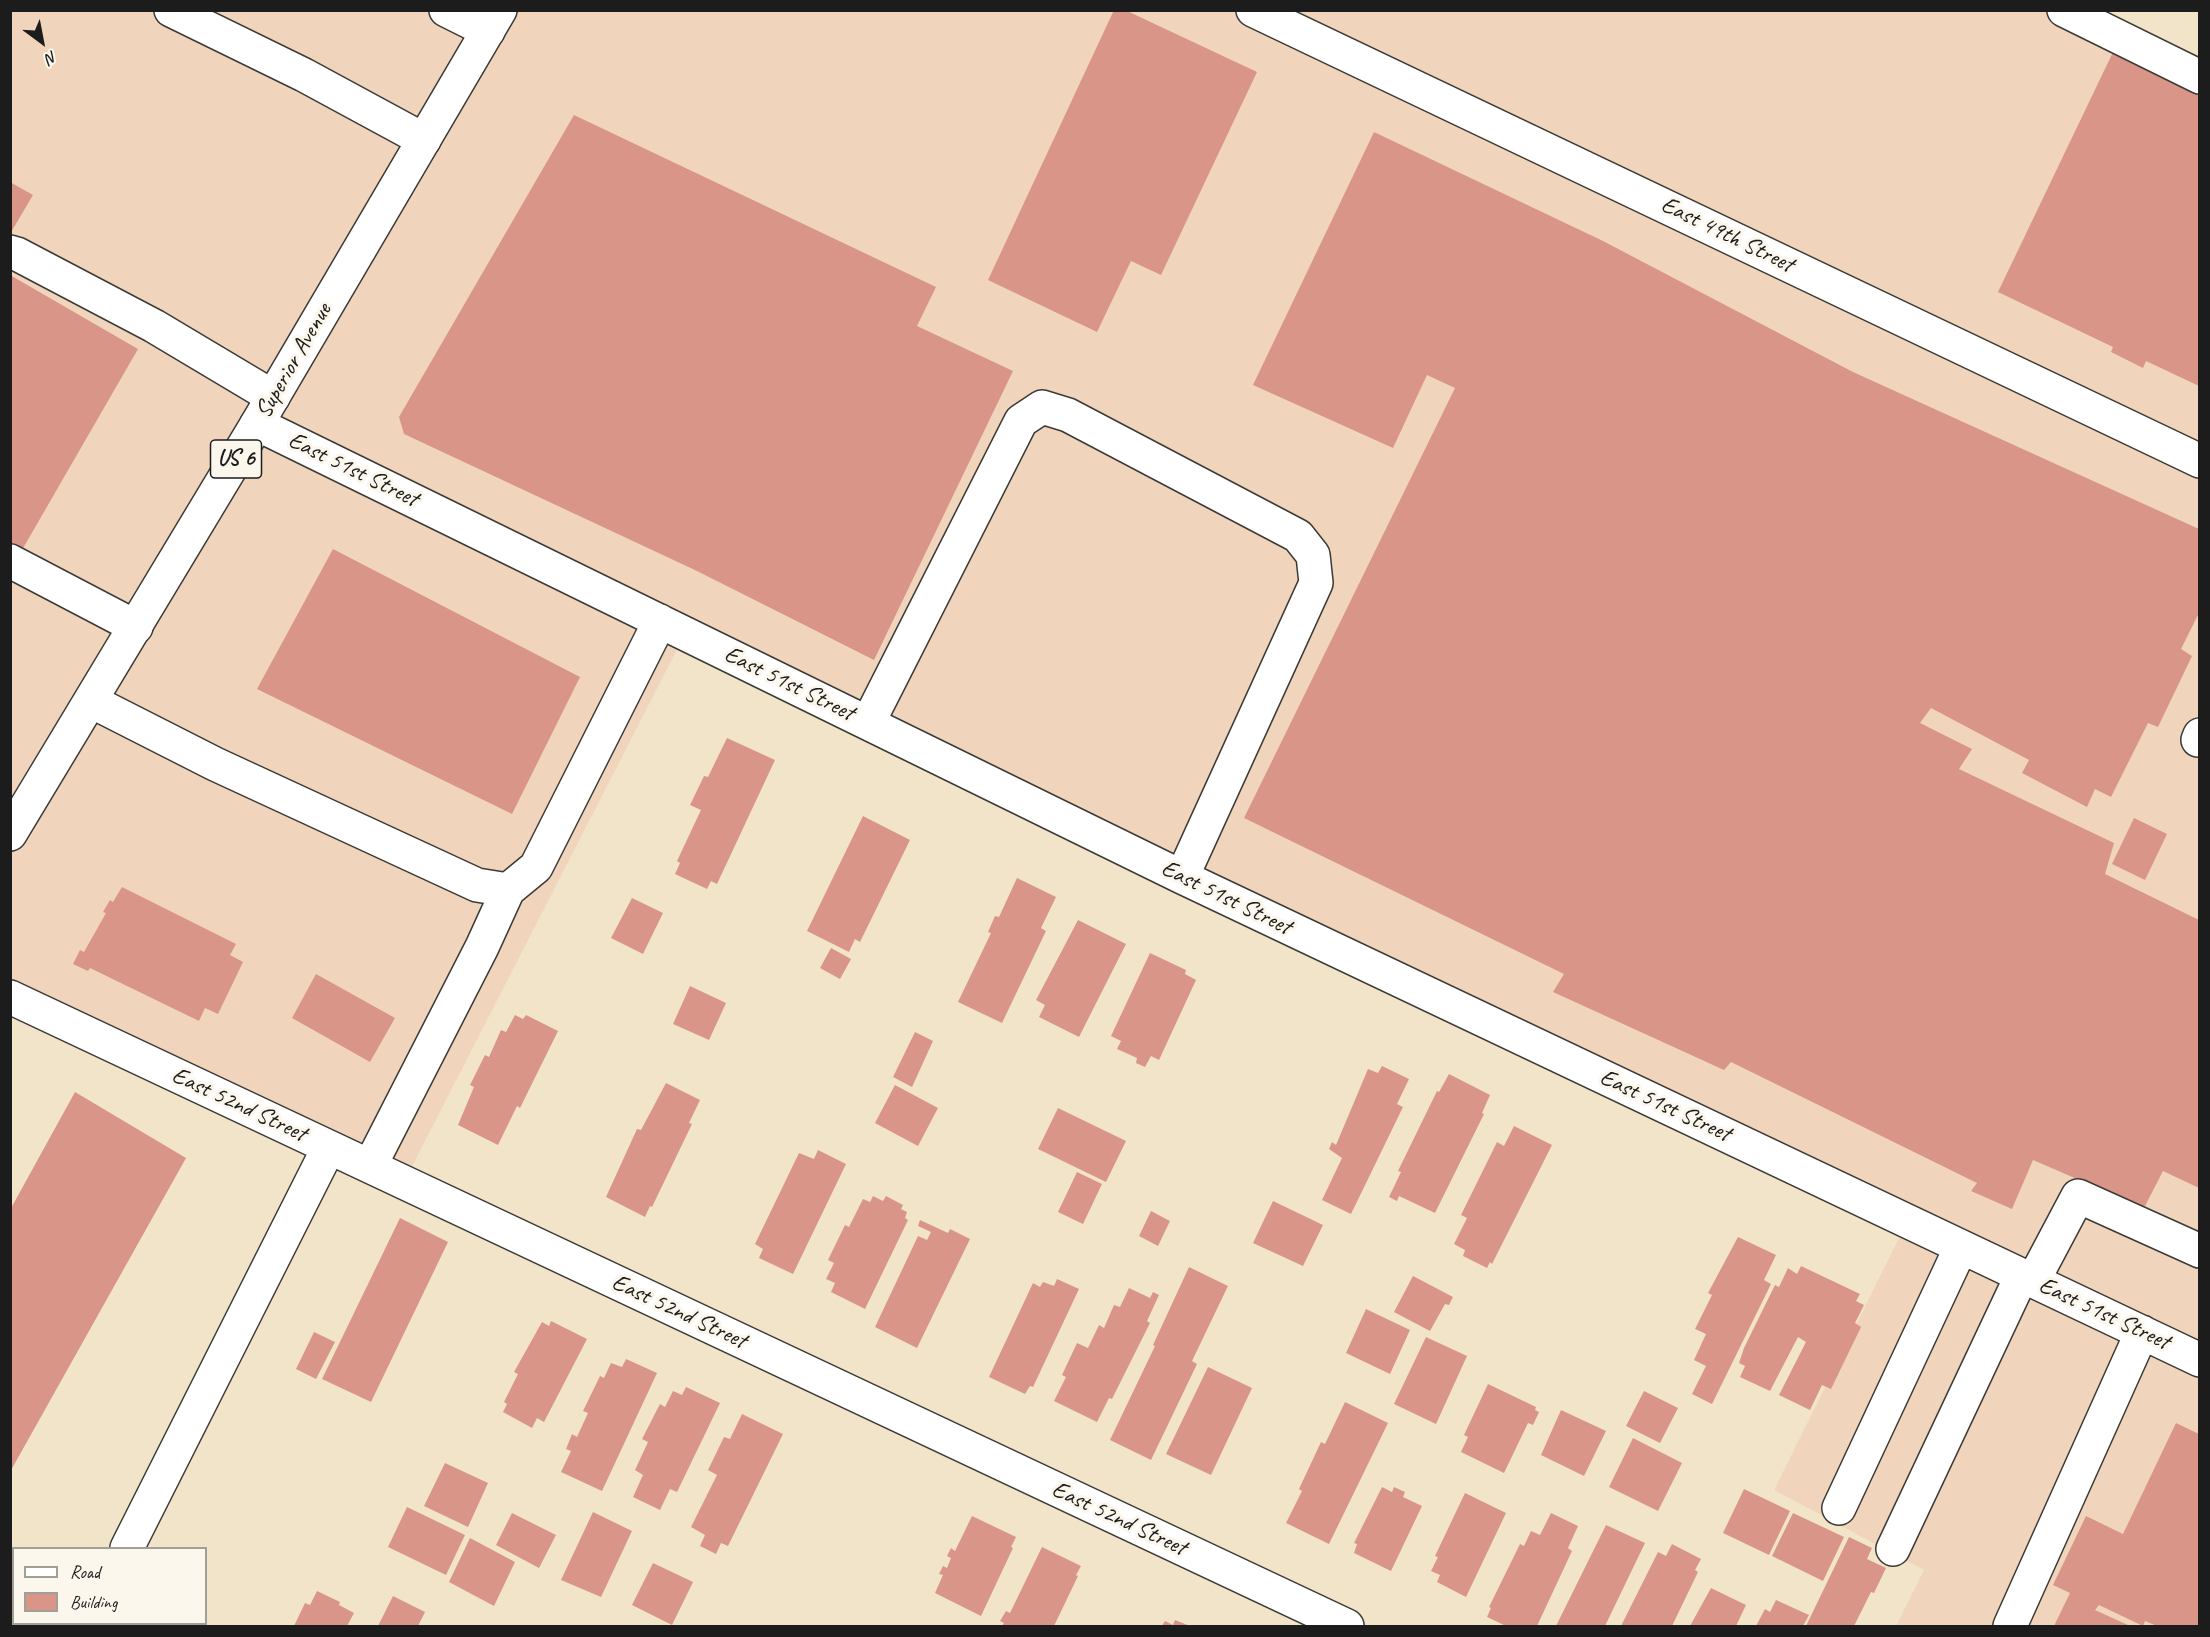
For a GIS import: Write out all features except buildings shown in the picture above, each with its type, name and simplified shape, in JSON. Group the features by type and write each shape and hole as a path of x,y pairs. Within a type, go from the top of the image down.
{"street":[{"path":"171,10 304,75 424,140"},
{"path":"446,10 494,21"},
{"name":"East 49th Street","path":"1253,10 2199,461"},
{"path":"2064,10 2199,76"},
{"name":"Superior Avenue","path":"10,834 136,627 494,21"},
{"name":"East 51st Street","path":"10,252 154,326 265,410 660,621 1182,877 2199,1360"},
{"path":"868,723 1021,421 1042,407 1078,421 1298,536 1313,555 1316,583 1182,877"},
{"path":"10,561 136,627"},
{"path":"370,1166 477,957 508,890 536,867 660,621"},
{"path":"91,701 215,764 477,885 508,890"},
{"path":"2199,735 2199,740"},
{"name":"East 52nd Street","path":"10,997 1347,1626"},
{"path":"128,1547 329,1147"},
{"path":"1893,1549 2028,1278 2078,1196 2199,1251"},
{"path":"1839,1508 1961,1247"},
{"path":"2010,1626 2142,1332"}],"shaded area":[{"path":"2064,10 2199,77 2199,1626 1896,1626 1924,1570 1774,1490 1907,1222 685,634 404,1182 11,997 11,11"}]}
